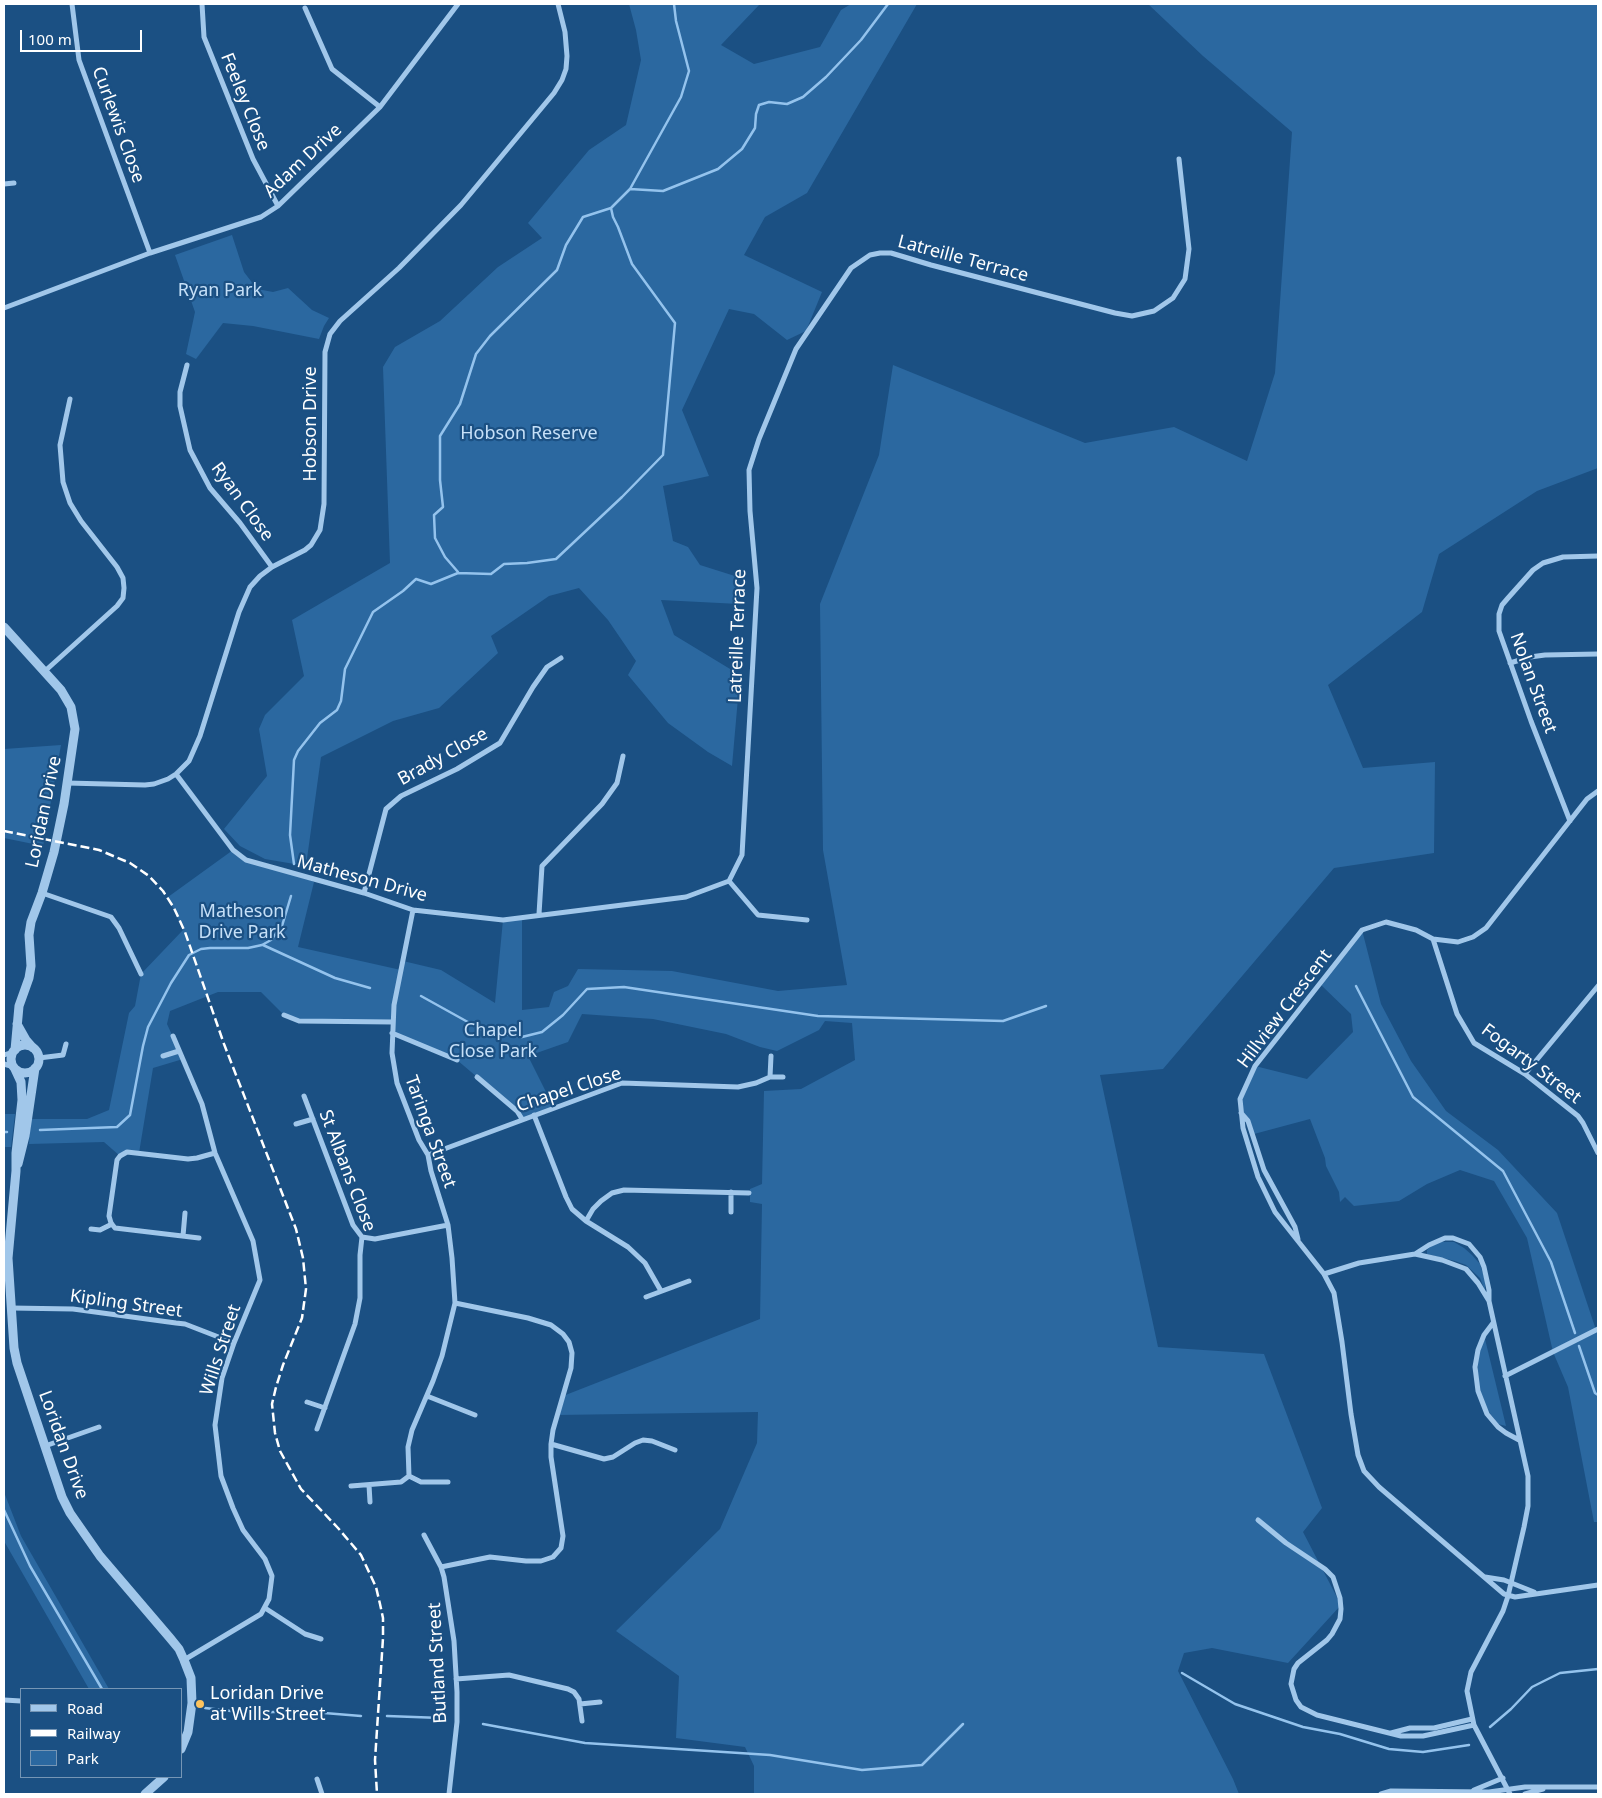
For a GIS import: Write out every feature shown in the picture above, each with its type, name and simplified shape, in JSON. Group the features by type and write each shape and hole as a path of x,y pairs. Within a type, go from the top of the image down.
{"street":[{"name":"Curlewis Close","path":"72,4 79,60 150,253"},
{"name":"Feeley Close","path":"202,4 204,37 253,159 278,206"},
{"name":"Adam Drive","path":"4,308 150,253 261,217 278,206 380,107 457,4"},
{"name":"Hobson Drive","path":"67,784 145,785 161,782 176,774 189,761 200,736 244,599 253,583 272,567 300,553 312,544 317,537 322,523 324,504 326,352 330,334 340,321 399,268 461,205 554,92 562,80 566,69 567,56 565,32 558,4"},
{"path":"305,8 332,69 380,107"},
{"name":"Latreille Terrace","path":"729,881 742,855 757,588 750,511 749,470 758,439 796,349 851,268 870,255 880,253 891,253 1115,313 1132,316 1154,312 1173,298 1185,279 1189,249 1179,158"},
{"path":"4,184 14,183"},
{"name":"Ryan Close","path":"187,365 180,392 180,406 190,450 210,488 240,523 272,567"},
{"path":"45,671 117,606 122,598 124,588 123,578 117,567 81,521 70,503 63,482 60,445 70,399"},
{"name":"Nolan Street","path":"1570,821 1510,663 1499,631 1499,623 1502,605 1533,570 1543,563 1563,557 1598,556"},
{"name":"Loridan Drive","path":"4,627 62,690 68,700 75,721 76,736 54,852 31,922 29,935 31,966 29,978 19,1006 14,1051"},
{"path":"1510,663 1545,654 1598,654"},
{"name":"Brady Close","path":"364,893 386,809 402,796 458,769 500,742 547,667 561,658"},
{"path":"539,914 542,866 602,804 617,783 623,756"},
{"name":"Matheson Drive","path":"176,774 233,850 246,860 364,893 413,910 503,920 686,897 729,881"},
{"name":"Hillview Crescent","path":"1508,1596 1499,1591 1379,1487 1364,1471 1358,1455 1351,1414 1334,1294 1324,1274 1275,1212 1258,1177 1243,1128 1240,1099 1255,1066 1362,930 1386,922 1416,930 1433,939 1458,942 1473,937 1486,928 1570,821 1588,799 1598,791"},
{"path":"729,881 758,915 807,920"},
{"path":"42,892 111,917 119,928 141,974"},
{"name":"Taringa Street","path":"409,1476 408,1447 412,1430 442,1356 455,1303 448,1225 428,1156 419,1140 397,1083 392,1053 394,1006 413,910"},
{"name":"Fogarty Street","path":"1433,939 1457,1014 1474,1042 1525,1074 1578,1116 1583,1122 1598,1153"},
{"path":"1525,1074 1598,986"},
{"path":"284,1015 299,1021 393,1022"},
{"path":"4,1064 26,1073 35,1068 37,1054 26,1040 17,1023"},
{"path":"392,1033 457,1060"},
{"name":"Wills Street","path":"173,1036 202,1104 215,1153 253,1241 260,1280 222,1378 215,1425 221,1476 233,1508 243,1530 270,1567 272,1589 265,1608"},
{"path":"4,1055 26,1046 37,1054 63,1055 66,1044"},
{"path":"14,1051 11,1059 14,1068"},
{"path":"163,1056 179,1051"},
{"path":"770,1056 770,1076"},
{"name":"Loridan Drive","path":"14,1068 21,1082 22,1091 16,1171"},
{"name":"Loridan Drive","path":"35,1068 23,1144 8,1209 8,1258 17,1363 62,1497 70,1513 100,1556 170,1638 184,1660 191,1678 192,1703 188,1732 182,1747"},
{"name":"Chapel Close","path":"428,1156 522,1119 622,1084 738,1086 756,1083 770,1076 783,1077"},
{"path":"477,1077 517,1111 522,1119"},
{"name":"St Albans Close","path":"304,1096 352,1225 362,1237 360,1255 361,1283 355,1324 317,1429"},
{"path":"1241,1113 1248,1120 1264,1170 1295,1227 1298,1242"},
{"path":"534,1115 572,1209 586,1221 628,1247 646,1262 661,1291"},
{"path":"296,1124 313,1120"},
{"path":"199,1238 115,1228 109,1216 117,1160 127,1152 188,1159 215,1153"},
{"path":"586,1221 593,1209 601,1201 612,1193 624,1190 749,1193"},
{"path":"731,1192 731,1212"},
{"path":"183,1236 185,1213"},
{"path":"91,1229 100,1230 112,1224"},
{"path":"362,1237 375,1239 448,1225"},
{"path":"1415,1254 1445,1238 1453,1238 1469,1244 1480,1257 1484,1267 1489,1290 1488,1301"},
{"path":"1324,1274 1359,1263 1415,1254 1442,1260 1466,1269 1478,1283 1488,1301 1528,1476 1528,1506 1508,1596 1503,1611 1471,1672 1467,1691 1473,1722 1509,1792"},
{"path":"646,1297 689,1281"},
{"path":"441,1567 490,1557 541,1561 553,1556 561,1548 563,1536 562,1519 551,1457 551,1444 553,1430 571,1368 572,1353 569,1342 563,1334 551,1325 528,1318 455,1303"},
{"name":"Kipling Street","path":"11,1308 73,1309 184,1324 234,1343"},
{"path":"1493,1323 1484,1336 1478,1350 1475,1367 1478,1391 1487,1414 1498,1427 1519,1440"},
{"path":"1505,1376 1598,1329"},
{"path":"427,1396 475,1415"},
{"path":"307,1402 324,1408"},
{"path":"45,1446 99,1427"},
{"path":"551,1444 604,1459 613,1457 643,1440 652,1441 675,1450"},
{"path":"351,1486 401,1482 409,1476 421,1482 448,1482"},
{"path":"368,1484 370,1502"},
{"path":"1258,1520 1286,1543 1325,1569 1333,1577 1340,1598 1340,1619 1332,1634 1298,1662 1294,1669 1291,1684 1296,1700 1307,1711 1401,1736 1423,1736 1473,1722"},
{"name":"Butland Street","path":"424,1535 441,1567 454,1641 457,1722 449,1794"},
{"name":"Hillview Crescent","path":"1483,1576 1511,1583 1522,1589 1537,1593"},
{"path":"1508,1596 1515,1597 1598,1585"},
{"path":"184,1660 255,1618 265,1608 305,1634 321,1640"},
{"path":"456,1679 502,1675 517,1676 568,1689 576,1694 580,1704 582,1721"},
{"path":"4,1700 20,1701"},
{"path":"580,1704 600,1702"},
{"path":"1391,1733 1410,1728 1434,1728 1473,1722"},
{"path":"145,1794 163,1778"},
{"path":"1471,1790 1502,1778"},
{"path":"317,1779 322,1794"},
{"path":"1381,1794 1391,1791 1471,1790 1509,1792 1532,1787 1598,1787"},
{"path":"1525,1794 1549,1788"}],"green space":[{"name":"Hobson Reserve","path":"629,4 760,4 721,45 754,64 820,47 841,10 851,4 917,4 807,193 765,217 744,255 822,292 806,331 787,340 754,314 729,309 682,410 709,476 663,486 673,541 688,547 700,565 738,577 739,604 661,600 674,635 740,675 732,766 708,752 668,723 628,675 636,661 608,620 579,588 549,596 491,636 498,653 439,708 393,721 321,757 306,866 265,859 240,846 224,829 267,776 259,729 265,715 304,676 292,620 390,563 383,367 395,347 440,321 498,267 542,238 528,223 589,150 626,125 641,60"},
{"path":"1148,4 1598,4 1598,468 1537,491 1439,554 1422,612 1328,685 1363,768 1435,762 1434,853 1334,868 1163,1069 1100,1075 1158,1347 1264,1354 1322,1508 1303,1532 1341,1605 1288,1663 1212,1648 1184,1653 1178,1671 1239,1794 754,1794 754,1766 745,1747 676,1738 679,1676 616,1631 720,1529 757,1443 758,1412 557,1415 563,1396 760,1319 762,1204 750,1202 750,1189 762,1184 764,1091 801,1089 855,1060 852,1023 825,1021 819,1030 777,1051 760,1047 726,1034 653,1019 582,1014 568,1042 528,1056 554,1108 522,1119 517,1111 457,1060 392,1033 392,1022 299,1021 284,1015 261,992 218,992 170,1011 167,1024 183,1059 153,1068 139,1153 127,1152 120,1156 104,1142 29,1144 31,1119 87,1119 109,1110 129,1013 135,1006 141,974 183,930 168,897 233,850 246,860 314,882 298,947 401,970 403,961 441,970 495,1003 503,920 522,916 522,1010 549,1007 554,992 568,986 578,969 672,971 778,991 847,985 823,850 820,604 879,455 893,365 1085,443 1174,427 1247,461 1275,373 1292,132 1203,56"},
{"name":"Ryan Park","path":"232,235 244,272 257,289 273,292 288,288 312,310 329,318 319,339 253,326 223,323 196,359 186,354 195,312 175,255"},
{"path":"61,745 43,846 4,838 4,749"},
{"path":"1362,930 1381,1004 1411,1061 1446,1111 1498,1150 1557,1213 1598,1336 1598,1522 1594,1522 1568,1387 1553,1352 1527,1238 1494,1181 1460,1170 1427,1184 1399,1201 1354,1206 1345,1197 1340,1202 1339,1192 1326,1166 1325,1158 1310,1119 1254,1134 1241,1113 1240,1099 1255,1066 1307,1079 1353,1032 1351,1014 1320,984"},
{"path":"4,1114 15,1114 11,1147 4,1147"},
{"path":"1439,1242 1454,1242 1472,1255 1480,1264 1485,1280 1485,1291 1480,1278 1466,1265 1427,1254 1427,1250 1431,1246"},
{"path":"1485,1339 1506,1426 1498,1424 1486,1408 1480,1393 1477,1379 1479,1351"},
{"path":"4,1492 21,1536 108,1688 88,1688 4,1541"}],"waterway":[{"path":"630,189 681,97 689,71 676,21 674,4"},
{"path":"294,864 290,835 294,760 298,751 320,723 337,710 341,701 345,669 373,612 403,591 416,579 431,584 458,573 491,574 504,564 556,559 622,497 663,455 675,323 632,264 611,208 630,189 663,191 718,169 742,149 755,128 759,105 769,102 787,104 803,97 826,77 861,40 888,4"},
{"path":"458,572 445,557 435,538 434,515 443,507 440,480 440,436 460,404 476,354 490,336 557,270 566,245 583,217 611,208"},
{"path":"40,1130 117,1127 130,1115 148,1027 171,983 189,955 201,949 248,948 262,945 271,940 282,926 291,896"},
{"path":"263,945 335,978 370,988"},
{"path":"1356,986 1413,1097 1503,1171 1551,1262 1575,1333"},
{"path":"421,996 484,1031 522,1037 542,1032 563,1015 587,989 624,987 818,1016 1003,1021 1046,1006"},
{"path":"1579,1346 1595,1393 1598,1395"},
{"path":"4,1510 30,1566 101,1688"},
{"path":"1490,1727 1532,1687 1560,1673 1598,1669"},
{"path":"1182,1673 1235,1704 1303,1727 1340,1734 1389,1749 1423,1752 1469,1745"},
{"path":"205,1708 248,1713 300,1711 361,1716"},
{"path":"387,1716 441,1718"},
{"path":"483,1724 585,1743 770,1755 862,1770 922,1765 963,1724"}],"railway":[{"path":"4,831 99,850 130,863 149,876 163,891 174,908 185,932 224,1044 296,1229 303,1258 306,1289 302,1318 283,1365 272,1404 275,1433 280,1451 301,1489 361,1555 376,1587 383,1618 375,1760 377,1794"}],"place":[{"name":"Loridan Drive at Wills Street","path":"200,1704"}],"park label":[{"name":"Matheson Drive Park","path":"242,922"},
{"name":"Chapel Close Park","path":"493,1041"}]}
